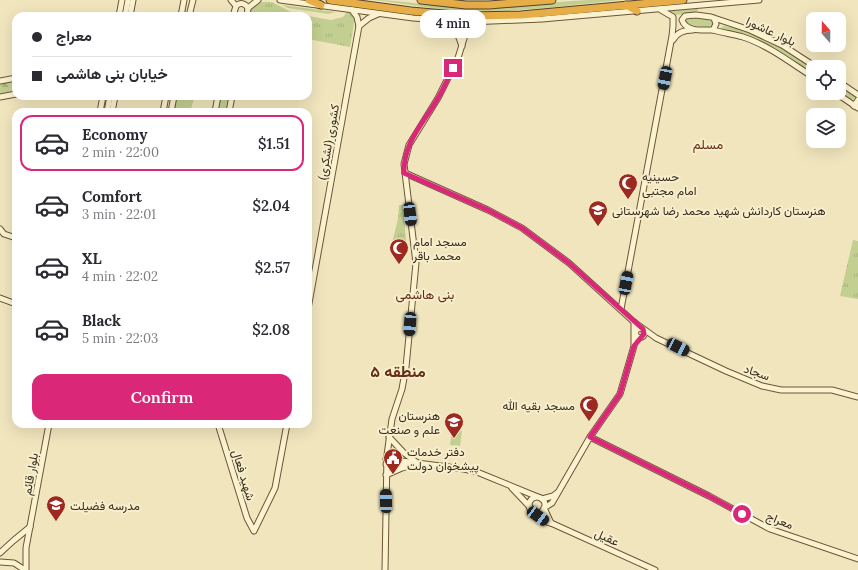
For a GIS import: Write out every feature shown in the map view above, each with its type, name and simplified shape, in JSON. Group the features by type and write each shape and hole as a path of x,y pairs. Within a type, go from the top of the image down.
{"highway":[{"path":"309,0 321,5"},
{"path":"330,0 466,16 521,14 683,0"},
{"path":"421,0 466,5 490,5 552,0"},
{"path":"626,5 637,11"},
{"path":"496,21 521,14"}],"street":[{"path":"120,12 122,0"},
{"path":"126,12 128,0"},
{"path":"131,12 133,0"},
{"path":"182,12 184,0"},
{"path":"190,12 192,0"},
{"path":"231,0 236,6"},
{"path":"248,12 248,8 258,0"},
{"path":"280,0 378,14 469,22 542,19 759,0"},
{"path":"236,6 242,3 248,8"},
{"path":"705,16 701,10 706,5"},
{"path":"235,12 236,6"},
{"path":"656,9 662,10 682,20 688,27 699,30"},
{"path":"352,10 358,19 359,26"},
{"path":"359,26 369,18 378,14"},
{"path":"621,309 670,46 673,16"},
{"name":"بلوار عاشورا","path":"682,20 685,16 705,16 714,18 750,30 782,45 806,61"},
{"path":"713,30 716,24 714,18"},
{"path":"447,20 458,32 462,47"},
{"path":"385,570 386,461 392,418 402,389 406,367 416,263 404,164 409,145 438,98 458,58 469,22"},
{"path":"720,32 720,25 725,22"},
{"name":"کشوری (لشکری)","path":"312,287 359,26"},
{"name":"بلوار عاشورا","path":"670,46 680,32 713,30 744,38 778,54 806,72"},
{"path":"0,81 12,79"},
{"path":"846,87 858,95"},
{"path":"0,98 12,95"},
{"path":"846,100 856,107 858,100"},
{"path":"404,173 488,210 522,228 564,258 634,322 656,338"},
{"path":"0,229 4,234 12,237"},
{"path":"0,298 12,302"},
{"path":"512,487 534,512 541,512 552,503 590,437 620,394 634,346 634,322"},
{"path":"635,333 637,329 643,329"},
{"path":"634,346 645,333 643,329"},
{"path":"635,333 637,336 641,337 656,338"},
{"name":"سجاد","path":"656,338 762,386 781,390 832,390 858,397"},
{"name":"بلوار قائم","path":"26,570 26,548 48,428"},
{"name":"شهید فعال","path":"219,428 247,518 254,531 276,488 286,428"},
{"path":"389,437 402,452 416,464"},
{"name":"معراج","path":"590,437 709,496 770,529 858,559"},
{"path":"386,461 438,465 477,472 540,498 545,503 544,508 551,523"},
{"path":"386,475 416,464"},
{"path":"530,507 532,500 553,496 560,491"},
{"name":"عقیل","path":"534,512 547,522 655,570"},
{"path":"0,553 30,527"},
{"path":"0,562 14,563 26,570"}],"green space":[{"path":"373,0 469,8 587,0 621,0 547,8 472,11 422,7"},
{"path":"261,2 272,2 291,12 250,12 250,9"},
{"path":"282,5 336,12 328,14 288,8"},
{"path":"699,8 696,13 675,15 669,11"},
{"path":"347,12 353,14 355,18 350,47 312,40 312,17 331,20 343,17"},
{"path":"685,19 704,19 714,22 713,26 706,27 691,25 685,22"},
{"path":"723,26 736,28 759,36 806,63 806,69 780,52 751,38 722,30 721,28"},
{"path":"12,80 12,92 0,94 0,83"},
{"path":"846,90 855,96 854,99 851,100 846,97"},
{"path":"173,100 194,100 191,108 172,108"},
{"path":"219,100 228,100 227,108 218,108"},
{"path":"399,205 403,205 407,252 393,247 392,243 398,219"},
{"path":"853,240 858,241 858,299 840,296"},
{"path":"452,430 462,431 460,446 450,445"}],"place":[{"name":"حسینیه امام مجتبی","path":"628,200"},
{"name":"هنرستان کاردانش شهید محمد رضا شهرستانی","path":"598,227"},
{"name":"مسجد امام محمد باقر","path":"399,265"},
{"name":"مسجد بقیه الله","path":"589,422"},
{"name":"هنرستان علم و صنعت","path":"454,439"},
{"name":"دفتر خدمات پیشخوان دولت","path":"393,475"},
{"name":"مدرسه فضیلت","path":"56,522"}],"district":[{"name":"مسلم","path":"708,144"},
{"name":"بنی هاشمی","path":"425,294"},
{"name":"منطقه ۵","path":"398,371"}],"route":[{"path":"453,68 438,98 409,145 404,164 404,173 501,216 522,228 554,250 643,329 644,334 634,346 620,394 590,437 742,514"}]}
